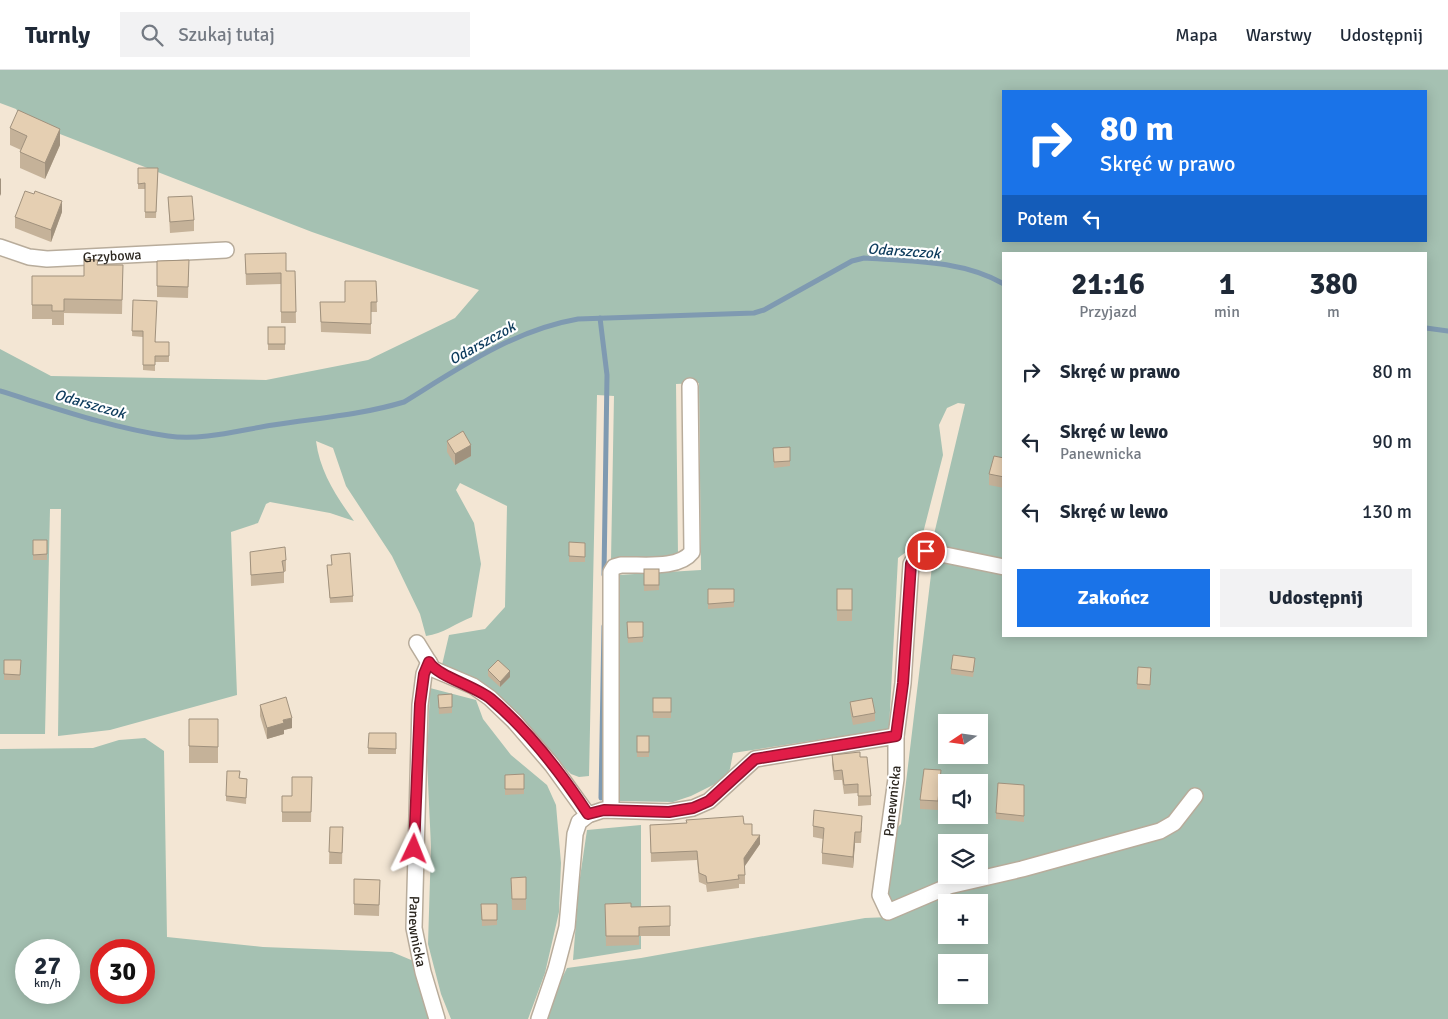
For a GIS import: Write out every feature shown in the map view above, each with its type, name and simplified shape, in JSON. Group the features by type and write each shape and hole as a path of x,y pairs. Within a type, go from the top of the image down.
{"street":[{"name":"Grzybowa","path":"0,247 29,257 47,259 226,250"},
{"path":"611,810 611,572 614,567 620,565 677,563 686,560 692,552 690,386"},
{"name":"Panewnicka","path":"1002,567 926,551 916,555 911,564 904,673 896,736 896,779 880,895 888,912 949,886 1022,869 1160,831 1174,823 1196,796"},
{"path":"417,643 433,669 472,686 490,698 552,765 588,814"},
{"name":"Panewnicka","path":"429,662 424,674 420,704 414,928 423,972 437,1019"},
{"path":"539,1019 556,969 567,927 575,834 579,822 588,814 604,810 669,812 693,808 709,801 755,759 896,736"}],"green space":[{"path":"0,70 1448,70 1448,1019 544,1019 567,968 641,958 865,918 890,917 938,898 938,944 988,944 988,894 949,894 1121,845 1165,837 1187,818 988,872 988,834 938,834 938,884 948,884 893,902 888,899 894,831 901,824 933,558 1002,573 1002,637 1427,637 1427,252 1002,252 1002,562 931,547 965,404 958,403 947,408 939,425 943,455 921,541 898,558 889,729 733,753 730,769 723,780 691,796 673,802 617,801 618,575 701,570 699,383 676,384 678,555 674,559 611,561 614,396 597,395 589,776 579,777 571,774 474,680 442,665 449,635 485,629 505,607 507,506 460,483 456,490 474,523 481,564 472,617 444,631 426,636 420,614 392,556 346,486 333,448 316,441 325,473 335,493 354,521 330,513 270,502 266,504 258,523 231,532 237,695 110,730 58,736 61,509 50,509 45,734 0,734 0,349 51,376 266,380 368,360 455,318 479,290 312,232 24,120 16,109 0,103"},
{"path":"430,688 476,700 483,719 511,755 547,785 556,805 561,863 559,912 545,973 528,1019 451,1019 441,994 428,944 431,847 427,761"},
{"path":"145,738 164,751 167,937 263,947 392,952 416,962 432,1019 0,1019 0,749 93,748 119,740"},
{"path":"641,825 641,949 573,960 579,884 587,830"}],"building":[{"path":"18,110 60,129 45,163 20,152 27,136 10,128"},
{"path":"138,168 158,168 156,212 145,212 145,183 138,184"},
{"path":"25,191 34,194 35,191 62,201 51,230 15,217"},
{"path":"192,196 194,220 170,222 168,197"},
{"path":"286,253 286,271 295,271 296,312 281,312 281,273 246,274 245,254"},
{"path":"84,259 98,260 97,265 123,265 122,300 64,299 64,311 52,311 52,305 32,305 32,276 84,276"},
{"path":"189,260 188,287 157,286 157,261"},
{"path":"345,281 376,281 377,302 371,302 371,324 321,322 320,302 345,302"},
{"path":"133,300 157,301 155,342 169,342 169,356 155,356 155,365 143,365 143,331 132,331"},
{"path":"268,327 285,327 285,344 268,344"},
{"path":"463,431 471,445 455,454 447,441"},
{"path":"790,447 790,461 774,462 773,448"},
{"path":"994,456 1002,458 1002,477 989,474"},
{"path":"33,540 47,540 47,554 33,555"},
{"path":"569,542 585,543 585,557 569,556"},
{"path":"285,547 286,560 282,561 284,572 251,575 250,552"},
{"path":"350,553 353,596 330,598 327,565 332,565 331,555"},
{"path":"644,569 659,569 659,585 644,585"},
{"path":"708,589 734,589 734,602 708,604"},
{"path":"837,589 852,589 852,610 837,610"},
{"path":"627,622 643,622 643,637 628,638"},
{"path":"953,655 975,658 973,672 951,669"},
{"path":"4,660 21,660 20,675 4,674"},
{"path":"498,660 510,671 500,682 488,670"},
{"path":"1138,667 1151,668 1150,685 1137,684"},
{"path":"452,694 452,707 439,708 438,695"},
{"path":"286,697 292,718 283,720 284,723 267,728 260,705"},
{"path":"653,698 671,698 671,712 653,712"},
{"path":"872,698 875,713 853,717 850,702"},
{"path":"189,719 218,719 218,747 189,746"},
{"path":"369,733 396,733 396,749 368,748"},
{"path":"637,736 649,736 649,752 637,752"},
{"path":"860,752 860,757 867,757 871,796 858,796 858,784 844,785 842,770 834,771 832,755"},
{"path":"924,769 941,770 941,774 938,774 938,801 920,800"},
{"path":"227,771 240,771 239,778 247,779 246,798 226,796"},
{"path":"524,774 524,789 505,789 505,775"},
{"path":"292,777 312,777 311,812 282,812 282,796 292,796"},
{"path":"998,783 1024,785 1024,816 996,813"},
{"path":"814,810 862,816 861,832 855,832 853,857 822,853 824,828 813,826"},
{"path":"743,816 744,824 752,824 752,835 760,835 744,858 745,875 738,875 739,879 707,883 706,876 699,873 697,851 651,853 650,825 687,823 686,820"},
{"path":"330,827 343,827 342,853 329,852"},
{"path":"526,877 526,899 512,899 511,878"},
{"path":"354,879 380,880 379,905 354,904"},
{"path":"631,903 631,907 670,906 670,926 639,927 639,936 606,936 605,904"},
{"path":"481,904 497,904 497,920 482,920"}],"waterway":[{"name":"Odarszczok","path":"0,391 126,428 168,436 207,436 355,413 404,402 466,364 509,341 554,324 578,319 754,313 764,310 852,261 864,258 918,261 954,266 988,276 1002,283"},
{"path":"600,318 607,375 604,575"},
{"name":"Odarszczok","path":"1427,328 1448,331"},
{"path":"601,798 604,626"}],"route":[{"path":"414,849 420,704 424,674 429,662 433,669 472,686 490,698 514,721 552,765 588,814 604,810 669,812 693,808 709,801 723,790 755,759 786,752 896,736 903,683 911,564 916,555 926,551"}]}
